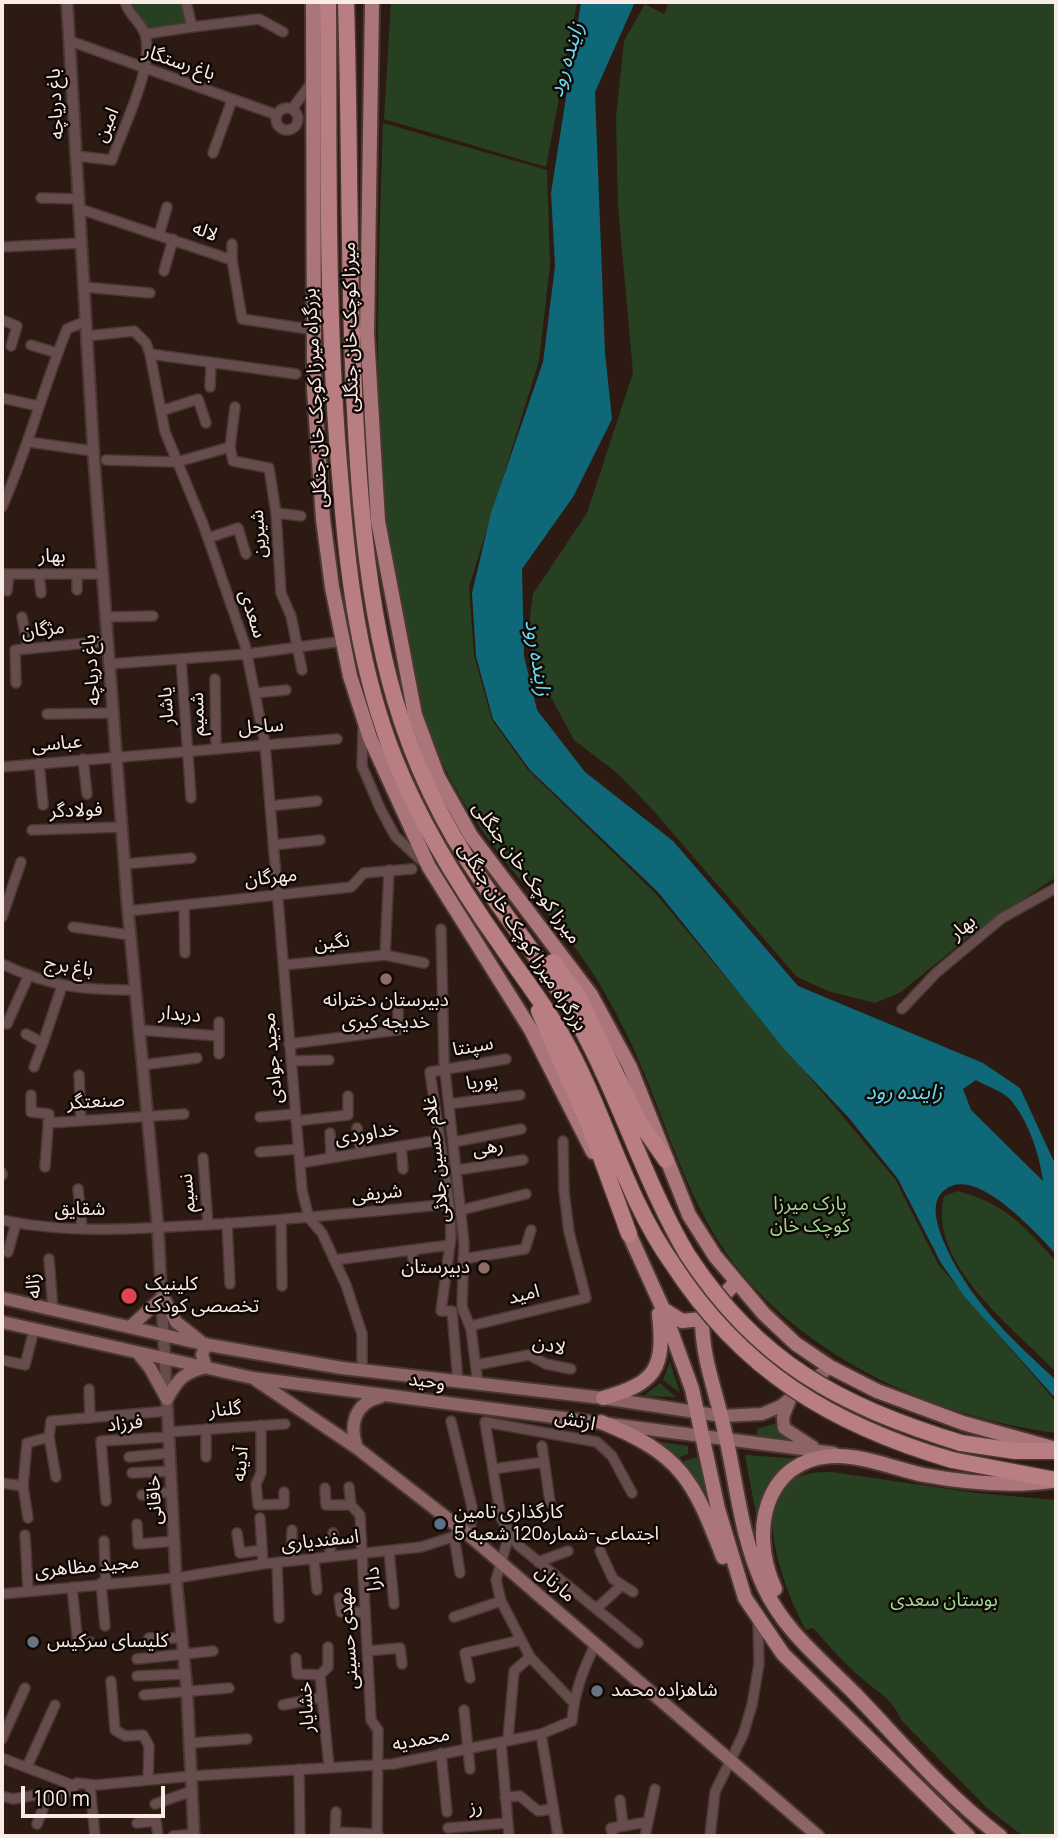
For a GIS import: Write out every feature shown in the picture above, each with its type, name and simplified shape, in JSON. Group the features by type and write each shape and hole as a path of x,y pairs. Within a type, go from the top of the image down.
{"highway":[{"name":"بزرگراه میرزا کوچک خان جنگلی","path":"328,2 332,358 336,438 348,557 364,656 378,711 414,799 462,888 531,989 579,1066 660,1245 714,1320 775,1377 802,1397 874,1433 952,1460 1056,1480"},
{"name":"بزرگراه میرزا کوچک خان جنگلی","path":"346,2 354,420 365,554 375,615 396,701 430,793 453,836 549,973 596,1055 653,1190 687,1254 729,1311 764,1344 813,1382 858,1406 961,1443 1015,1451 1056,1450"},
{"path":"350,111 355,2"},
{"path":"508,917 554,963 579,998 638,1120 666,1160"},
{"path":"531,989 547,1035 590,1127 629,1234"}],"main road":[{"name":"میرزا کوچک خان جنگلی","path":"313,2 314,389 323,519 343,641 363,715 429,867 559,1080 657,1295"},
{"name":"میرزا کوچک خان جنگلی","path":"372,2 367,334 382,551 415,715 438,777 471,836 591,995 630,1067 689,1216 736,1282 796,1344 830,1367 877,1391 962,1423 1056,1450"},
{"path":"663,1309 682,1321 702,1319 736,1282"},
{"path":"657,1295 698,1412 718,1508 744,1598"},
{"path":"657,1295 662,1339 658,1365 645,1382 633,1390 603,1398 613,1412 601,1422 649,1444 681,1470 706,1509 730,1574 783,1654 968,1836"},
{"name":"وحید","path":"2,1297 204,1344 362,1370 603,1398 722,1416 762,1414 789,1401 830,1367"},
{"path":"130,1327 163,1297 176,1322 204,1344 202,1356 206,1367 179,1377 168,1405"},
{"path":"702,1319 703,1353 722,1416 753,1562 765,1590 797,1638 992,1834"},
{"name":"وحید","path":"2,1322 253,1378 702,1434 850,1456"},
{"path":"101,1346 107,1331 106,1323"},
{"path":"138,1353 150,1368 168,1405"},
{"name":"مارنان","path":"253,1378 356,1448 463,1535 502,1563 818,1836"},
{"path":"356,1448 353,1422 360,1406 369,1400 387,1396"},
{"path":"789,1401 783,1417 784,1428 819,1451"},
{"path":"797,1638 769,1576 762,1541 764,1509 769,1496 788,1471 819,1459 850,1456 924,1475 969,1482 1015,1486 1056,1480"},
{"path":"798,1819 806,1836"}],"street":[{"name":"باغ دریاچه","path":"67,2 93,451 124,864 158,1228 165,1360"},
{"path":"125,2 145,34 144,69"},
{"path":"186,2 192,27"},
{"path":"145,34 259,19 283,32"},
{"name":"باغ رستگار","path":"70,41 277,115 281,129 292,130 297,125 314,140"},
{"name":"امین","path":"76,156 112,160 121,132 133,112 144,69"},
{"path":"292,109 314,79"},
{"path":"213,153 232,100"},
{"path":"277,115 282,109 292,109 298,114 297,125"},
{"name":"لاله","path":"41,198 79,204 232,260 242,319 315,330"},
{"path":"159,235 167,207"},
{"path":"164,271 173,239"},
{"path":"2,247 81,243"},
{"path":"232,243 232,260"},
{"path":"84,287 150,293"},
{"path":"2,320 17,326 10,346"},
{"path":"2,507 6,486 29,442 38,406 67,329 86,321"},
{"path":"87,335 134,331 142,338 150,354 296,374"},
{"path":"31,345 57,354"},
{"name":"سعدی","path":"150,354 165,432 208,538 247,654 265,744 276,895"},
{"path":"210,387 211,362"},
{"path":"2,398 38,406"},
{"path":"161,411 198,399 201,400 206,423"},
{"path":"106,460 177,462 230,447 235,407"},
{"path":"29,442 93,451"},
{"name":"شیرین","path":"230,447 233,461 269,468 276,513 281,593 291,616 302,670"},
{"path":"276,513 302,516"},
{"path":"208,538 238,528 246,554"},
{"path":"5,574 7,591"},
{"name":"بهار","path":"5,574 103,575"},
{"path":"39,574 41,593"},
{"path":"77,574 77,590"},
{"path":"106,617 153,616"},
{"path":"22,617 28,649"},
{"name":"مژگان","path":"16,683 15,650 108,641"},
{"path":"109,664 247,654 343,641"},
{"name":"یاشار","path":"181,659 188,750"},
{"name":"شمیم","path":"215,679 216,748"},
{"path":"255,693 286,690"},
{"path":"47,714 113,713"},
{"name":"ساحل","path":"116,756 337,739"},
{"path":"188,750 191,798"},
{"name":"عباسی","path":"2,767 116,756"},
{"path":"83,759 88,794"},
{"path":"39,763 43,805"},
{"path":"270,806 317,801"},
{"name":"فولادگر","path":"32,830 122,827"},
{"path":"273,845 320,840"},
{"path":"124,864 191,858"},
{"path":"2,917 21,862"},
{"name":"مهرگان","path":"128,911 351,887 364,873 412,869"},
{"path":"385,955 389,870"},
{"name":"بهار","path":"902,1009 936,974 1002,918 1056,888"},
{"name":"مجید جوادی","path":"276,895 300,1163 309,1219 322,1233 362,1334 362,1370"},
{"path":"184,905 185,953"},
{"path":"73,927 130,935"},
{"name":"غلام حسین جلائی","path":"441,929 445,1069 461,1210 462,1307 470,1326 478,1384"},
{"name":"نگین","path":"284,965 385,955 424,963"},
{"name":"باغ برج","path":"2,964 28,977 62,986 135,990"},
{"path":"7,1024 28,977"},
{"path":"34,1067 62,986"},
{"path":"289,1044 398,1030 398,1009"},
{"path":"219,1022 219,1054"},
{"name":"دربدار","path":"139,1030 219,1036"},
{"path":"26,1034 43,1043"},
{"path":"142,1065 197,1058"},
{"name":"سپنتا","path":"434,1098 430,1072 506,1059"},
{"path":"291,1061 329,1060"},
{"path":"79,1075 81,1121"},
{"path":"31,1095 31,1112 48,1114 45,1167"},
{"name":"پوریا","path":"434,1098 449,1101 520,1095"},
{"path":"260,1117 348,1115 348,1096"},
{"path":"434,1098 449,1204 450,1245 441,1311 453,1311 458,1382"},
{"name":"صنعتگر","path":"48,1123 184,1114"},
{"path":"357,1128 361,1153"},
{"path":"454,1142 522,1129"},
{"path":"330,1133 331,1157"},
{"name":"خداوردی","path":"300,1163 439,1140"},
{"name":"امید","path":"470,1326 586,1298 569,1232 564,1191 563,1141"},
{"path":"401,1146 403,1169"},
{"path":"260,1152 299,1149"},
{"name":"نسیم","path":"202,1158 208,1225"},
{"name":"رهی","path":"457,1170 523,1160"},
{"path":"78,1189 82,1228"},
{"path":"461,1210 526,1194"},
{"name":"شریفی","path":"309,1219 449,1204"},
{"path":"158,1228 309,1219"},
{"name":"شقایق","path":"2,1220 37,1227 158,1228"},
{"path":"281,1220 282,1286"},
{"path":"8,1252 16,1223"},
{"path":"227,1223 230,1284"},
{"path":"463,1259 524,1249 531,1230"},
{"path":"334,1260 450,1245"},
{"path":"411,1250 414,1264"},
{"name":"ژاله","path":"49,1259 53,1310"},
{"path":"444,1294 462,1295"},
{"path":"2,1360 25,1365 34,1330"},
{"name":"لادن","path":"476,1365 529,1355 545,1364 571,1369"},
{"name":"خاقانی","path":"165,1360 176,1578 187,1691 194,1835"},
{"path":"89,1389 90,1418"},
{"path":"56,1478 49,1437 51,1421 90,1418 168,1405"},
{"path":"451,1421 472,1507 463,1535 460,1573"},
{"name":"ارتش","path":"493,1468 485,1422 597,1442 612,1456 632,1493"},
{"name":"گلنار","path":"168,1435 206,1429 285,1424"},
{"name":"آدینه","path":"261,1425 261,1474 256,1484 258,1506 284,1504 284,1492"},
{"path":"206,1429 206,1457"},
{"name":"فرزاد","path":"106,1501 101,1441 168,1435"},
{"path":"28,1518 23,1486 27,1443 49,1437"},
{"path":"542,1446 551,1502"},
{"path":"129,1457 170,1453"},
{"path":"544,1462 493,1468 501,1518 517,1545 638,1643"},
{"path":"132,1473 171,1471"},
{"path":"2,1483 23,1486"},
{"name":"مهدی حسینی","path":"349,1487 351,1505 360,1515 371,1720 378,1730 378,1835"},
{"path":"325,1488 326,1505 351,1505"},
{"path":"142,1495 172,1492"},
{"path":"260,1518 263,1564"},
{"path":"136,1524 138,1544 175,1541"},
{"path":"291,1561 292,1530"},
{"path":"510,1532 496,1580 501,1601 530,1657 573,1702"},
{"path":"237,1533 240,1553 262,1550"},
{"path":"329,1558 333,1533"},
{"path":"25,1535 28,1590"},
{"name":"اسفندیاری","path":"176,1578 263,1564 421,1547 463,1535"},
{"path":"104,1541 105,1626"},
{"name":"دارا","path":"389,1551 394,1604"},
{"path":"538,1562 568,1551"},
{"path":"600,1551 613,1579 633,1592"},
{"path":"314,1559 317,1590"},
{"path":"277,1563 279,1618"},
{"name":"مجید مظاهری","path":"2,1594 176,1578"},
{"path":"596,1609 622,1585"},
{"path":"72,1587 78,1645 90,1642"},
{"path":"340,1598 341,1612 365,1612"},
{"path":"454,1617 501,1601"},
{"path":"710,1836 715,1792 743,1735 753,1700 759,1664 758,1619"},
{"path":"149,1638 181,1638"},
{"path":"470,1678 466,1653 521,1640"},
{"name":"محمدیه","path":"75,1786 380,1765 541,1734 572,1721 573,1702 583,1670 595,1645"},
{"name":"خشایار","path":"328,1647 328,1667 320,1675 330,1768"},
{"path":"367,1651 400,1648 402,1664"},
{"path":"138,1659 213,1651"},
{"path":"509,1836 504,1740 514,1671 530,1657"},
{"path":"296,1658 297,1674 320,1675"},
{"path":"137,1676 184,1674"},
{"path":"111,1681 115,1730 125,1736 143,1735 149,1746 148,1780"},
{"path":"2,1740 25,1688"},
{"path":"144,1695 229,1688"},
{"path":"283,1705 322,1697"},
{"path":"27,1767 55,1705"},
{"path":"464,1710 470,1769"},
{"path":"541,1734 558,1836"},
{"path":"190,1743 247,1739"},
{"path":"441,1753 447,1812"},
{"path":"2,1758 75,1786 61,1798 36,1795 13,1799 2,1796"},
{"path":"299,1769 300,1836"},
{"path":"90,1785 95,1836"},
{"path":"645,1836 655,1789"},
{"path":"155,1804 192,1791"},
{"path":"37,1824 48,1796"},
{"path":"505,1797 520,1796 538,1811 552,1809"},
{"path":"620,1800 623,1826"},
{"path":"336,1812 335,1834 378,1835"},
{"path":"137,1823 156,1821 158,1836"},
{"path":"613,1836 611,1828 648,1822"},
{"name":"رز","path":"448,1828 507,1823"},
{"path":"173,1836 194,1835"}],"green space":[{"path":"132,2 181,2 187,25 148,29 131,9"},
{"path":"391,2 577,2 546,167 384,119"},
{"path":"669,2 1056,2 1056,877 971,935 901,992 875,1003 828,991 797,977 652,809 617,773 574,740 538,673 528,635 533,594 587,513 633,373 618,206 616,117 624,41 645,4 664,14"},
{"name":"پارک میرزا کوچک خان","path":"383,123 547,170 550,265 539,361 469,587 474,655 492,720 528,770 656,894 895,1179 938,1264 1056,1402 1056,1433 1005,1424 953,1409 903,1390 854,1366 809,1336 768,1302 733,1262 705,1218 683,1172 637,1056 599,984 565,935 484,833 446,770 429,731 412,670 392,566 385,503 378,377"},
{"path":"958,1191 1002,1210 1056,1261 1056,1372 998,1315 961,1270 949,1246 942,1221 944,1196"},
{"path":"670,1362 680,1393 663,1380"},
{"path":"660,1383 676,1397 644,1396"},
{"path":"777,1423 787,1439 757,1436 757,1429"},
{"path":"651,1441 688,1446 688,1454 678,1458"},
{"path":"745,1455 802,1459 783,1469 770,1482 761,1498 757,1519"},
{"path":"703,1457 710,1498 681,1462"},
{"name":"بوستان سعدی","path":"832,1472 976,1493 1056,1500 1056,1836 1023,1836 987,1808 901,1720 886,1698 850,1668 813,1628 806,1630 792,1601 779,1563 773,1524 774,1507 779,1493 796,1478"}],"water":[{"name":"زاینده رود","path":"581,2 635,2 595,92 605,353 612,419 573,497 522,569 524,656 537,710 585,772 673,841 798,986 983,1063 1020,1088 1056,1166 1056,1254 1002,1202 968,1185 953,1186 940,1195 936,1205 936,1217 943,1240 964,1281 1007,1333 1056,1380 1056,1399 964,1296 941,1263 898,1179 849,1118 785,1050 658,892 530,770 493,719 476,656 472,593 491,513 543,362 555,266 551,193","holes":["976,1080 1007,1096 1017,1108 1032,1138 1043,1181 971,1110 963,1089"]}],"place":[{"name":"دبیرستان دخترانه خدیجه کبری","path":"386,979"},
{"name":"دبیرستان","path":"484,1268"},
{"name":"کلینیک تخصصی کودک","path":"129,1296"},
{"name":"کارگذاری تامین اجتماعی-شماره120 شعبه 5","path":"440,1524"},
{"name":"کلیسای سرکیس","path":"33,1642"},
{"name":"شاهزاده محمد","path":"597,1691"}]}
